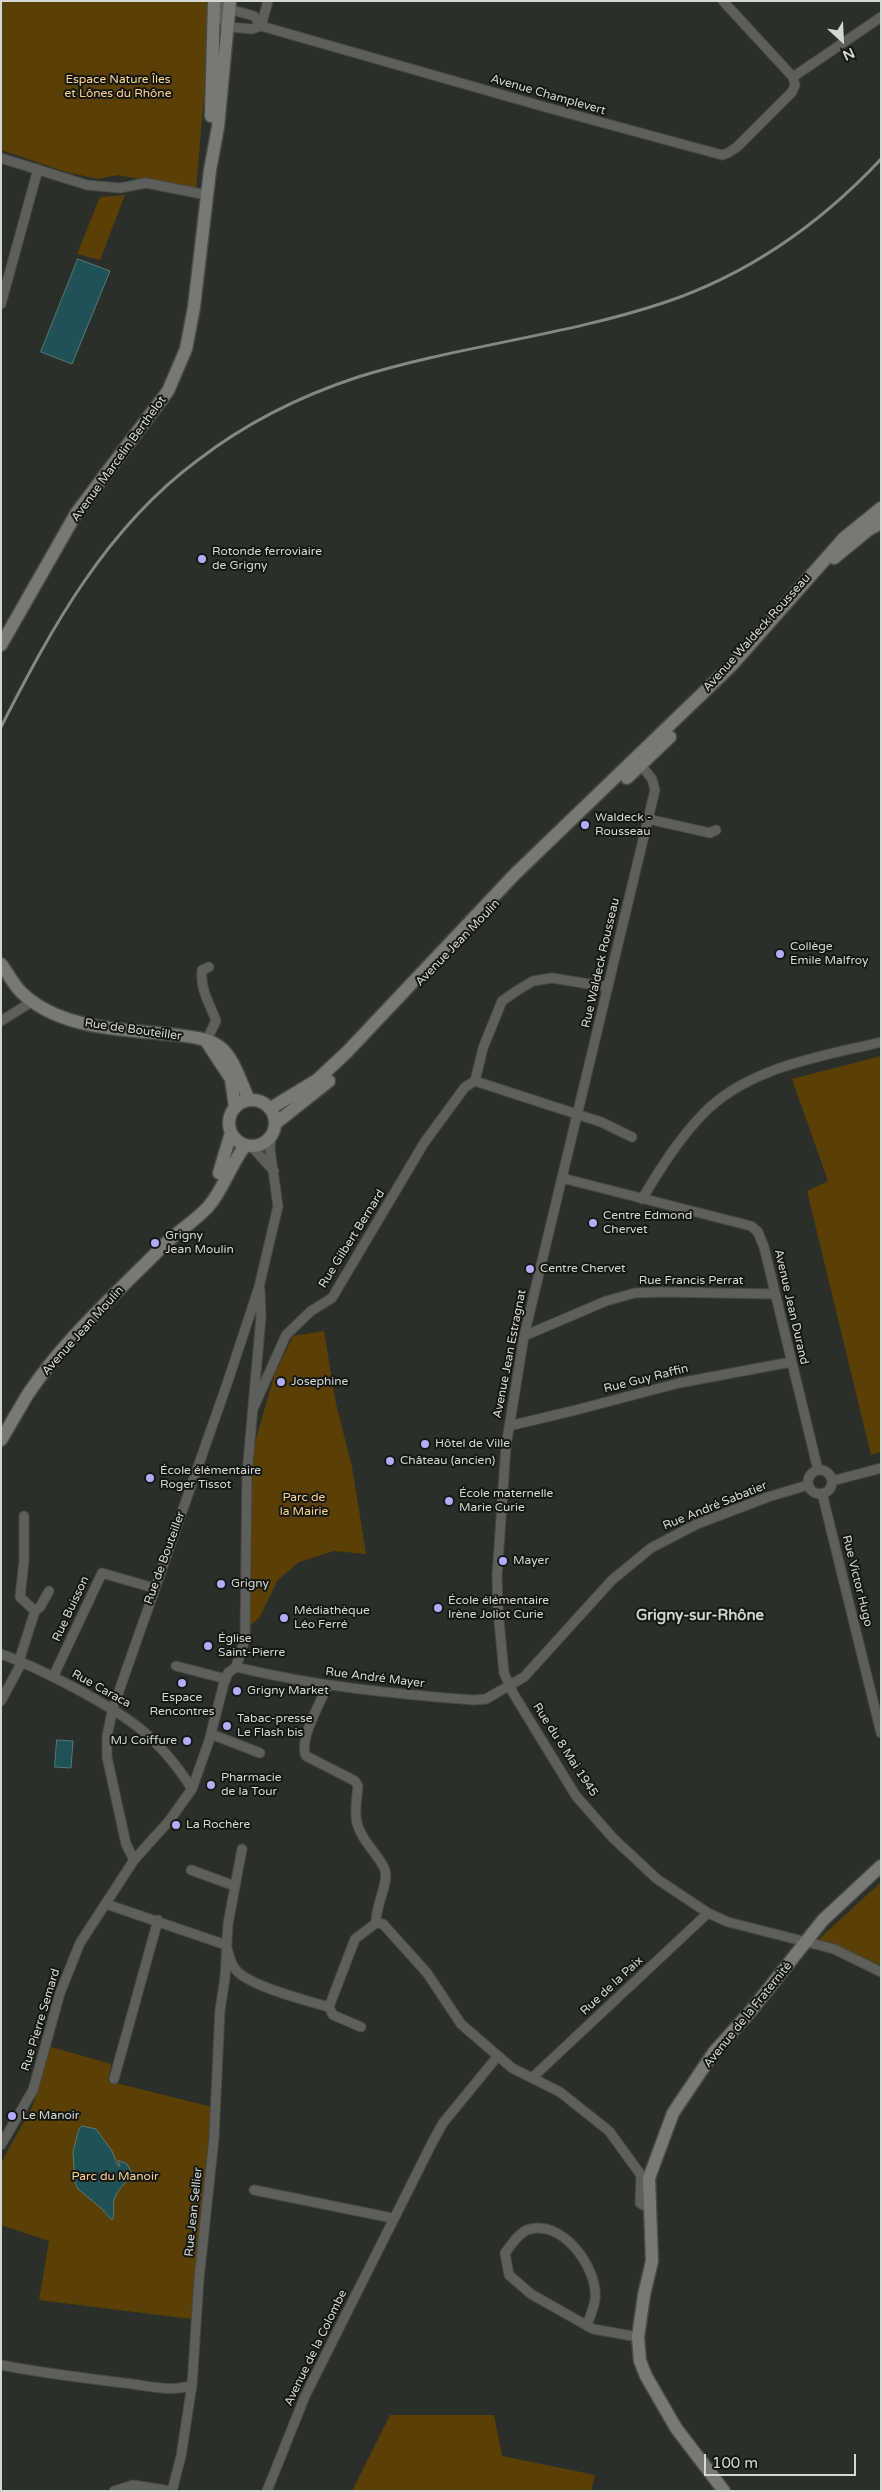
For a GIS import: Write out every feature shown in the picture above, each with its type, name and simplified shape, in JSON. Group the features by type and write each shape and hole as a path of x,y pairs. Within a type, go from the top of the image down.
{"main road":[{"name":"Avenue Marcelin Berthelot","path":"210,170 218,127 228,27 223,13 214,1"},
{"name":"Avenue Marcelin Berthelot","path":"1,645 77,512 155,410 178,370 186,349 194,307 210,170 223,13"},
{"name":"Avenue Waldeck Rousseau","path":"639,762 731,666 844,538 881,508"},
{"name":"Avenue Waldeck Rousseau","path":"639,762 722,685 809,580 868,530 881,522"},
{"name":"Avenue Jean Moulin","path":"271,1108 317,1080 347,1052 515,874 639,762"},
{"name":"Avenue Jean Moulin","path":"276,1122 332,1078 450,950 639,762"},
{"name":"Rue de Bouteiller","path":"1,964 13,981 33,1001 48,1011 77,1022 206,1041 218,1046 227,1055 249,1100"},
{"path":"206,1041 231,1079 235,1107 229,1119 234,1138 249,1146 265,1143 271,1137 276,1122 271,1108 257,1100 249,1100 235,1107"},
{"name":"Avenue Jean Moulin","path":"177,1232 212,1187 222,1167 231,1132"},
{"name":"Avenue Jean Moulin","path":"1,1440 29,1393 56,1358 86,1324 177,1232 207,1208 217,1194 233,1161 249,1146"},
{"name":"Avenue de la Fraternité","path":"724,2491 676,2428 646,2376 640,2361 638,2337 644,2296 652,2261 650,2178 674,2113 714,2052 750,2012 823,1920 881,1866"}],"street":[{"path":"220,1 223,13 236,11 254,16 261,26"},
{"path":"261,26 268,1"},
{"path":"723,1 792,77 881,17"},
{"path":"228,27 252,29 261,26"},
{"name":"Avenue Champlevert","path":"261,26 716,154 728,153 737,147 792,92 794,85 792,77"},
{"path":"1,158 87,185 120,188 146,183 207,195"},
{"path":"1,304 38,169"},
{"name":"Rue Waldeck Rousseau","path":"562,1178 579,1114 654,790 652,779 639,762"},
{"path":"648,819 710,833 716,830"},
{"path":"206,1041 216,1021 205,997 201,982 202,970 209,967"},
{"path":"608,987 552,978 533,981 502,1001 483,1048 475,1081 579,1114 632,1137"},
{"path":"1,1021 33,1001"},
{"path":"642,1199 666,1158 702,1114 724,1096 758,1077 802,1061 881,1042"},
{"name":"Rue Gilbert Bernard","path":"253,1409 286,1335 311,1311 332,1298 424,1143 465,1087 475,1081"},
{"name":"Rue de Bouteiller","path":"134,1860 126,1844 107,1757 107,1736 113,1708 224,1393 259,1287 278,1206 270,1150 271,1137"},
{"path":"249,1146 274,1171"},
{"name":"Avenue Jean Durand","path":"562,1178 755,1229 764,1247 818,1470"},
{"name":"Avenue Jean Estragnat","path":"510,1686 504,1673 497,1597 502,1484 509,1426 524,1336 562,1178"},
{"path":"176,1666 226,1679 228,1673 236,1667 245,1639 247,1474 261,1317 259,1287"},
{"name":"Rue Francis Perrat","path":"524,1336 606,1301 635,1293 775,1294"},
{"name":"Rue Guy Raffin","path":"509,1426 679,1383 791,1362"},
{"path":"832,1481 881,1468"},
{"path":"818,1470 828,1472 832,1481 829,1489 822,1493 813,1492 808,1485 811,1473 818,1470"},
{"name":"Rue André Sabatier","path":"510,1686 524,1677 612,1580 651,1548 697,1524 768,1497 808,1485"},
{"name":"Rue Victor Hugo","path":"822,1493 881,1733"},
{"path":"24,1516 24,1561 20,1596 35,1611"},
{"name":"Rue Buisson","path":"53,1677 102,1573 154,1588"},
{"path":"1,1702 21,1661 35,1611 40,1607 49,1591"},
{"name":"Rue Caraca","path":"1,1654 21,1661 53,1677 113,1708 130,1719 154,1740 176,1764 192,1789"},
{"name":"Rue André Mayer","path":"236,1667 283,1678 328,1685 394,1694 474,1700 486,1699 510,1686"},
{"name":"Rue Pierre Semard","path":"1,2145 33,2090 60,1993 80,1943 134,1860 180,1808 192,1789 211,1734 226,1679"},
{"path":"328,1685 305,1739 303,1751 306,1756 355,1781 358,1786 354,1818 357,1828 380,1862 386,1879 375,1911 376,1923"},
{"name":"Rue du 8 Mai 1945","path":"510,1686 576,1796 613,1838 657,1879 708,1913 728,1922 834,1949 881,1972"},
{"path":"211,1734 260,1753"},
{"name":"Rue Jean Sellier","path":"169,2490 181,2456 192,2385 199,2279 214,2138 218,2037 226,1945 242,1849"},
{"path":"191,1870 235,1886"},
{"path":"106,1904 158,1920 226,1945 232,1965 240,1975 284,1994 329,2007 334,2015 361,2027"},
{"name":"Rue de la Paix","path":"533,2077 708,1913"},
{"path":"114,2078 158,1920"},
{"path":"329,2007 355,1939 376,1923 383,1924 427,1973 461,2024 512,2068 560,2092 609,2131 641,2175 640,2203 652,2210"},
{"name":"Avenue de la Colombe","path":"267,2491 305,2396 392,2218 444,2123 497,2056"},
{"path":"254,2190 392,2218"},
{"path":"587,2326 596,2299 585,2262 574,2246 559,2232 540,2227 524,2231 506,2253 508,2275 532,2294 587,2326 638,2337"},
{"path":"1,2365 41,2373 150,2386 182,2389 192,2385"},
{"path":"114,2491 133,2485 169,2490"}],"green space":[{"name":"Espace Nature Îles et Lônes du Rhône","path":"1,1 212,1 196,190 118,175 98,179 66,172 1,150"},
{"path":"125,195 100,260 77,254 100,197"},
{"path":"881,1056 881,1452 871,1455 807,1191 828,1181 792,1079"},
{"name":"Parc de la Mairie","path":"324,1331 336,1404 352,1467 366,1554 334,1551 299,1562 277,1581 260,1617 248,1628 251,1590 252,1452 275,1373 293,1336"},
{"path":"881,1882 881,1966 839,1946 818,1940"},
{"name":"Parc du Manoir","path":"51,2047 111,2064 108,2081 212,2107 191,2319 39,2300 49,2241 1,2225 1,2163 33,2105"},
{"path":"390,2415 494,2415 502,2456 595,2475 591,2491 352,2491"}],"water":[{"path":"78,259 110,271 72,364 41,352"},
{"path":"57,1740 73,1741 71,1768 55,1767"},
{"path":"82,2126 96,2129 112,2151 118,2166 120,2166 118,2160 127,2164 132,2173 115,2196 112,2220 78,2189 75,2183 73,2152 79,2129"}],"railway":[{"path":"1,727 61,617 109,548 136,516 165,487 198,460 235,434 254,422 295,402 358,377 434,357 587,324 663,303 694,291 724,278 753,262 808,225 833,205 881,159"}],"place":[{"name":"Rotonde ferroviaire de Grigny","path":"202,559"},
{"name":"Waldeck - Rousseau","path":"585,825"},
{"name":"Collège Emile Malfroy","path":"780,954"},
{"name":"Centre Edmond Chervet","path":"593,1223"},
{"name":"Grigny Jean Moulin","path":"155,1243"},
{"name":"Centre Chervet","path":"530,1269"},
{"name":"Josephine","path":"281,1382"},
{"name":"Hôtel de Ville","path":"425,1444"},
{"name":"Château (ancien)","path":"390,1461"},
{"name":"École élémentaire Roger Tissot","path":"150,1478"},
{"name":"École maternelle Marie Curie","path":"449,1501"},
{"name":"Mayer","path":"503,1561"},
{"name":"Grigny","path":"221,1584"},
{"name":"École élémentaire Irène Joliot Curie","path":"438,1608"},
{"name":"Médiathèque Léo Ferré","path":"284,1618"},
{"name":"Église Saint-Pierre","path":"208,1646"},
{"name":"Espace Rencontres","path":"182,1683"},
{"name":"Grigny Market","path":"237,1691"},
{"name":"Tabac-presse Le Flash bis","path":"227,1726"},
{"name":"MJ Coiffure","path":"187,1741"},
{"name":"Pharmacie de la Tour","path":"211,1785"},
{"name":"La Rochère","path":"176,1825"},
{"name":"Le Manoir","path":"12,2116"}],"district":[{"name":"Grigny-sur-Rhône","path":"700,1616"}]}
